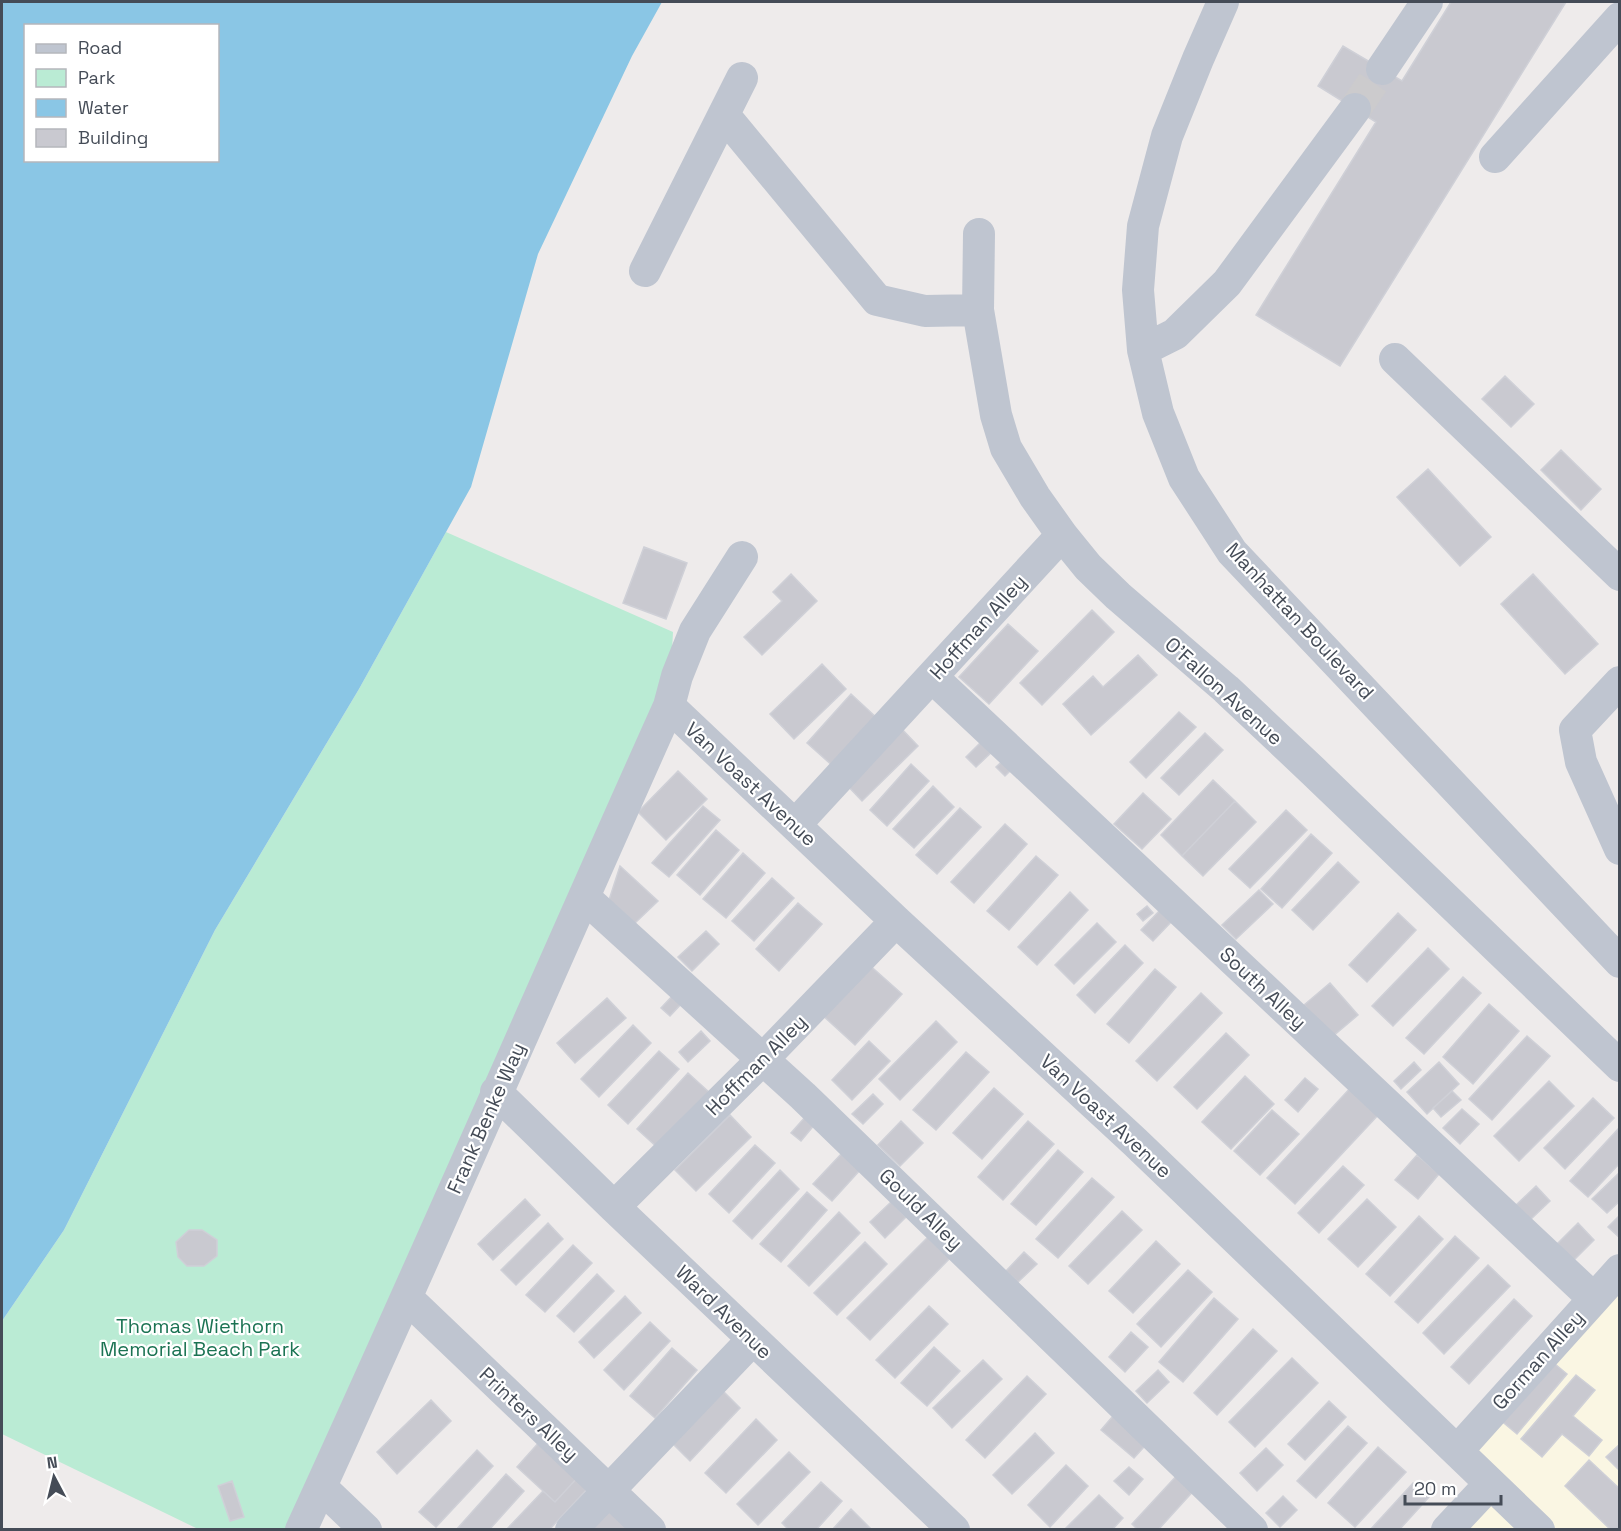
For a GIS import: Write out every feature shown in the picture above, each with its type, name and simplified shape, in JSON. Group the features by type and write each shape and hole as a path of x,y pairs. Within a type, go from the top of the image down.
{"street":[{"name":"Manhattan Boulevard","path":"1223,2 1167,136 1143,226 1138,290 1143,350 1158,413 1184,478 1232,552 1620,962"},
{"path":"1382,69 1427,2"},
{"path":"1495,157 1620,18"},
{"path":"645,271 742,78"},
{"path":"1143,350 1175,334 1227,283 1355,110"},
{"path":"724,115 877,300 925,310 978,310"},
{"name":"O’Fallon Avenue","path":"979,234 978,310 996,415 1006,448 1035,497 1062,535 1088,567 1118,596 1226,690 1296,755 1620,1066"},
{"path":"1395,359 1620,575"},
{"name":"Hoffman Alley","path":"795,825 1062,535"},
{"name":"Frank Benke Way","path":"301,1530 407,1298 496,1092 669,706 682,660 695,631 742,557"},
{"name":"South Alley","path":"932,677 1593,1298"},
{"path":"1620,682 1575,730 1581,762 1620,849"},
{"name":"Van Voast Avenue","path":"669,706 896,921 1135,1142 1539,1530"},
{"name":"Gould Alley","path":"584,897 763,1059 1073,1355 1252,1530"},
{"name":"Hoffman Alley","path":"614,1207 763,1059 896,921"},
{"name":"Ward Avenue","path":"496,1092 954,1530"},
{"name":"Gorman Alley","path":"1458,1450 1620,1270"},
{"name":"Printers Alley","path":"407,1298 650,1530"},
{"path":"571,1530 753,1339"},
{"path":"1447,1530 1490,1484"},
{"path":"321,1487 366,1530"}],"shaded area":[{"path":"1619,1270 1619,1529 1447,1530 1490,1484 1458,1450"}],"green space":[{"name":"Thomas Wiethorn Memorial Beach Park","path":"446,532 673,632 669,706 301,1529 198,1529 2,1434 2,1321 64,1230 215,930 359,689"}],"water":[{"path":"2,2 662,2 632,56 538,254 471,487 359,689 215,930 64,1230 2,1321"}],"building":[{"path":"1451,2 1566,2 1340,366 1256,315 1376,122 1318,86 1343,46 1402,81"},
{"path":"1505,376 1534,404 1511,427 1482,399"},
{"path":"1561,450 1601,489 1581,510 1541,470"},
{"path":"1428,469 1491,537 1460,566 1397,497"},
{"path":"644,547 687,563 666,619 623,603"},
{"path":"791,574 817,601 762,655 744,637 782,601 773,592"},
{"path":"1533,574 1598,644 1565,674 1501,604"},
{"path":"1092,610 1114,632 1042,705 1020,683"},
{"path":"1008,624 1038,651 989,704 959,677"},
{"path":"1138,655 1157,675 1091,735 1063,704 1093,676 1103,687"},
{"path":"822,664 846,689 794,739 770,714"},
{"path":"851,694 878,719 834,767 807,743"},
{"path":"1179,712 1196,727 1146,778 1130,762"},
{"path":"899,726 918,746 862,801 843,781"},
{"path":"1205,733 1223,750 1179,795 1161,778"},
{"path":"985,738 995,749 976,767 966,757"},
{"path":"1008,756 1016,765 1005,776 996,767"},
{"path":"911,764 929,781 887,826 870,810"},
{"path":"678,771 707,799 666,840 638,812"},
{"path":"1213,780 1235,801 1182,856 1161,835"},
{"path":"933,786 954,807 914,848 893,829"},
{"path":"1143,793 1171,819 1142,849 1114,824"},
{"path":"1235,801 1256,822 1203,876 1182,856"},
{"path":"703,806 720,820 669,877 652,863"},
{"path":"960,808 981,827 937,874 916,855"},
{"path":"1286,810 1307,830 1250,888 1229,869"},
{"path":"1005,824 1027,844 974,903 951,882"},
{"path":"716,830 739,850 700,895 677,875"},
{"path":"1311,834 1332,853 1282,908 1261,889"},
{"path":"743,853 765,873 726,918 703,899"},
{"path":"1036,856 1058,875 1009,930 987,911"},
{"path":"1338,862 1359,882 1313,930 1292,910"},
{"path":"620,866 658,901 635,923 609,900"},
{"path":"772,878 794,898 754,941 732,921"},
{"path":"1259,890 1273,904 1236,939 1222,925"},
{"path":"1070,892 1088,910 1037,965 1018,947"},
{"path":"798,903 822,924 779,971 756,949"},
{"path":"1147,906 1153,913 1143,921 1137,914"},
{"path":"1162,908 1174,919 1153,941 1141,930"},
{"path":"1398,913 1416,930 1367,982 1349,965"},
{"path":"1097,923 1116,942 1074,984 1055,965"},
{"path":"706,931 719,944 692,971 678,957"},
{"path":"1125,945 1143,963 1095,1013 1077,995"},
{"path":"1428,948 1449,969 1393,1026 1372,1006"},
{"path":"866,962 902,994 855,1045 820,1013"},
{"path":"1155,969 1176,987 1129,1043 1107,1024"},
{"path":"1463,977 1481,993 1424,1054 1406,1038"},
{"path":"1330,983 1358,1015 1332,1037 1304,1005"},
{"path":"675,993 684,1001 670,1016 661,1008"},
{"path":"1201,993 1222,1013 1157,1081 1136,1061"},
{"path":"607,998 626,1018 575,1063 557,1043"},
{"path":"1489,1004 1519,1031 1473,1084 1443,1057"},
{"path":"936,1021 957,1042 900,1100 879,1079"},
{"path":"633,1025 651,1043 599,1097 581,1079"},
{"path":"701,1031 710,1041 688,1062 679,1052"},
{"path":"1226,1033 1249,1055 1197,1109 1174,1087"},
{"path":"1527,1036 1550,1056 1492,1120 1469,1099"},
{"path":"869,1041 890,1061 852,1100 832,1080"},
{"path":"659,1051 679,1069 628,1124 608,1105"},
{"path":"966,1052 989,1072 936,1130 913,1110"},
{"path":"1414,1062 1421,1070 1401,1089 1394,1081"},
{"path":"1439,1062 1459,1084 1427,1114 1407,1092"},
{"path":"688,1073 710,1093 659,1149 637,1129"},
{"path":"1245,1076 1274,1104 1231,1149 1202,1122"},
{"path":"1305,1078 1318,1089 1298,1112 1285,1100"},
{"path":"1549,1081 1574,1106 1519,1161 1494,1136"},
{"path":"1353,1085 1381,1112 1295,1204 1267,1178"},
{"path":"994,1088 1023,1114 982,1159 953,1133"},
{"path":"1452,1091 1461,1100 1441,1117 1433,1108"},
{"path":"873,1094 883,1104 863,1124 852,1114"},
{"path":"1593,1098 1614,1118 1565,1169 1544,1148"},
{"path":"1462,1109 1479,1124 1460,1144 1443,1128"},
{"path":"1272,1110 1299,1134 1260,1175 1234,1151"},
{"path":"730,1115 751,1137 696,1191 675,1170"},
{"path":"806,1116 815,1124 801,1141 791,1133"},
{"path":"901,1121 923,1143 900,1166 878,1145"},
{"path":"1028,1121 1054,1144 1003,1200 978,1177"},
{"path":"1620,1127 1620,1163 1588,1197 1570,1181"},
{"path":"755,1145 775,1163 729,1213 709,1194"},
{"path":"1058,1150 1083,1172 1036,1225 1011,1204"},
{"path":"843,1152 861,1169 832,1201 813,1184"},
{"path":"1417,1155 1439,1174 1418,1199 1395,1180"},
{"path":"1343,1166 1364,1185 1319,1233 1298,1213"},
{"path":"780,1170 799,1189 752,1239 733,1221"},
{"path":"1620,1172 1620,1201 1607,1213 1592,1199"},
{"path":"1092,1178 1114,1197 1058,1258 1036,1239"},
{"path":"1536,1186 1550,1201 1529,1221 1515,1206"},
{"path":"807,1192 827,1210 781,1262 760,1244"},
{"path":"525,1199 540,1215 493,1260 478,1244"},
{"path":"1367,1199 1396,1227 1358,1267 1328,1239"},
{"path":"891,1202 906,1217 885,1238 870,1222"},
{"path":"1122,1211 1142,1230 1088,1284 1069,1266"},
{"path":"839,1212 860,1233 809,1286 788,1266"},
{"path":"1620,1215 1620,1238 1608,1227"},
{"path":"1419,1216 1443,1239 1390,1296 1366,1274"},
{"path":"548,1223 563,1239 516,1285 501,1270"},
{"path":"1578,1223 1594,1240 1573,1261 1556,1245"},
{"path":"189,1230 202,1230 217,1240 217,1256 204,1266 187,1266 178,1257 176,1242"},
{"path":"933,1232 955,1253 870,1340 847,1318"},
{"path":"1455,1236 1479,1258 1418,1323 1395,1302"},
{"path":"1156,1241 1180,1264 1133,1313 1109,1291"},
{"path":"865,1242 887,1264 837,1315 814,1293"},
{"path":"573,1245 592,1263 545,1312 526,1295"},
{"path":"1024,1252 1037,1264 1018,1282 1006,1271"},
{"path":"1488,1265 1510,1286 1444,1354 1423,1333"},
{"path":"1188,1270 1212,1292 1161,1347 1137,1324"},
{"path":"597,1274 614,1291 574,1332 557,1316"},
{"path":"625,1296 641,1313 594,1358 579,1342"},
{"path":"1214,1298 1238,1319 1183,1382 1159,1362"},
{"path":"1514,1299 1532,1316 1469,1384 1451,1367"},
{"path":"929,1306 948,1324 895,1378 876,1360"},
{"path":"650,1322 670,1341 624,1390 604,1370"},
{"path":"1253,1329 1277,1351 1217,1415 1194,1393"},
{"path":"1131,1332 1148,1347 1125,1372 1109,1357"},
{"path":"934,1347 960,1371 927,1406 901,1383"},
{"path":"672,1348 697,1370 655,1418 630,1396"},
{"path":"1292,1358 1318,1383 1255,1447 1229,1422"},
{"path":"1549,1359 1567,1374 1517,1434 1499,1419"},
{"path":"983,1360 1002,1379 952,1428 933,1408"},
{"path":"1158,1370 1169,1382 1147,1403 1136,1391"},
{"path":"1576,1375 1595,1390 1573,1416 1602,1440 1589,1456 1562,1434 1542,1457 1521,1439"},
{"path":"1027,1376 1046,1394 985,1458 966,1440"},
{"path":"722,1390 740,1408 690,1461 672,1443"},
{"path":"431,1400 451,1421 397,1474 377,1452"},
{"path":"1329,1401 1346,1417 1305,1460 1288,1444"},
{"path":"1119,1409 1152,1438 1134,1458 1101,1430"},
{"path":"756,1419 777,1440 726,1493 705,1473"},
{"path":"1348,1426 1367,1443 1316,1498 1297,1481"},
{"path":"1035,1433 1054,1453 1012,1494 993,1475"},
{"path":"541,1440 579,1476 555,1502 517,1467"},
{"path":"1620,1444 1620,1471 1606,1457"},
{"path":"1378,1447 1406,1472 1355,1527 1328,1503"},
{"path":"1266,1448 1283,1465 1257,1491 1240,1473"},
{"path":"477,1450 493,1466 436,1527 419,1512"},
{"path":"789,1452 810,1472 758,1525 737,1504"},
{"path":"1589,1460 1620,1489 1620,1530 1611,1530 1565,1486"},
{"path":"1066,1465 1088,1486 1050,1527 1028,1505"},
{"path":"1129,1467 1143,1479 1129,1495 1114,1481"},
{"path":"1180,1472 1197,1487 1158,1530 1138,1530 1132,1524"},
{"path":"506,1474 524,1491 489,1530 456,1530"},
{"path":"579,1476 590,1486 549,1530 506,1530 543,1491 555,1502"},
{"path":"232,1481 244,1517 230,1521 218,1486"},
{"path":"821,1482 842,1501 816,1530 789,1530 782,1523"},
{"path":"1413,1483 1429,1497 1399,1530 1370,1530"},
{"path":"1099,1495 1123,1518 1112,1530 1064,1530"},
{"path":"1283,1496 1297,1510 1280,1527 1266,1513"},
{"path":"610,1509 633,1530 592,1530"},
{"path":"851,1509 870,1528 868,1530 832,1530"}],"tunnel":[{"path":"1355,109 1382,69"}]}
